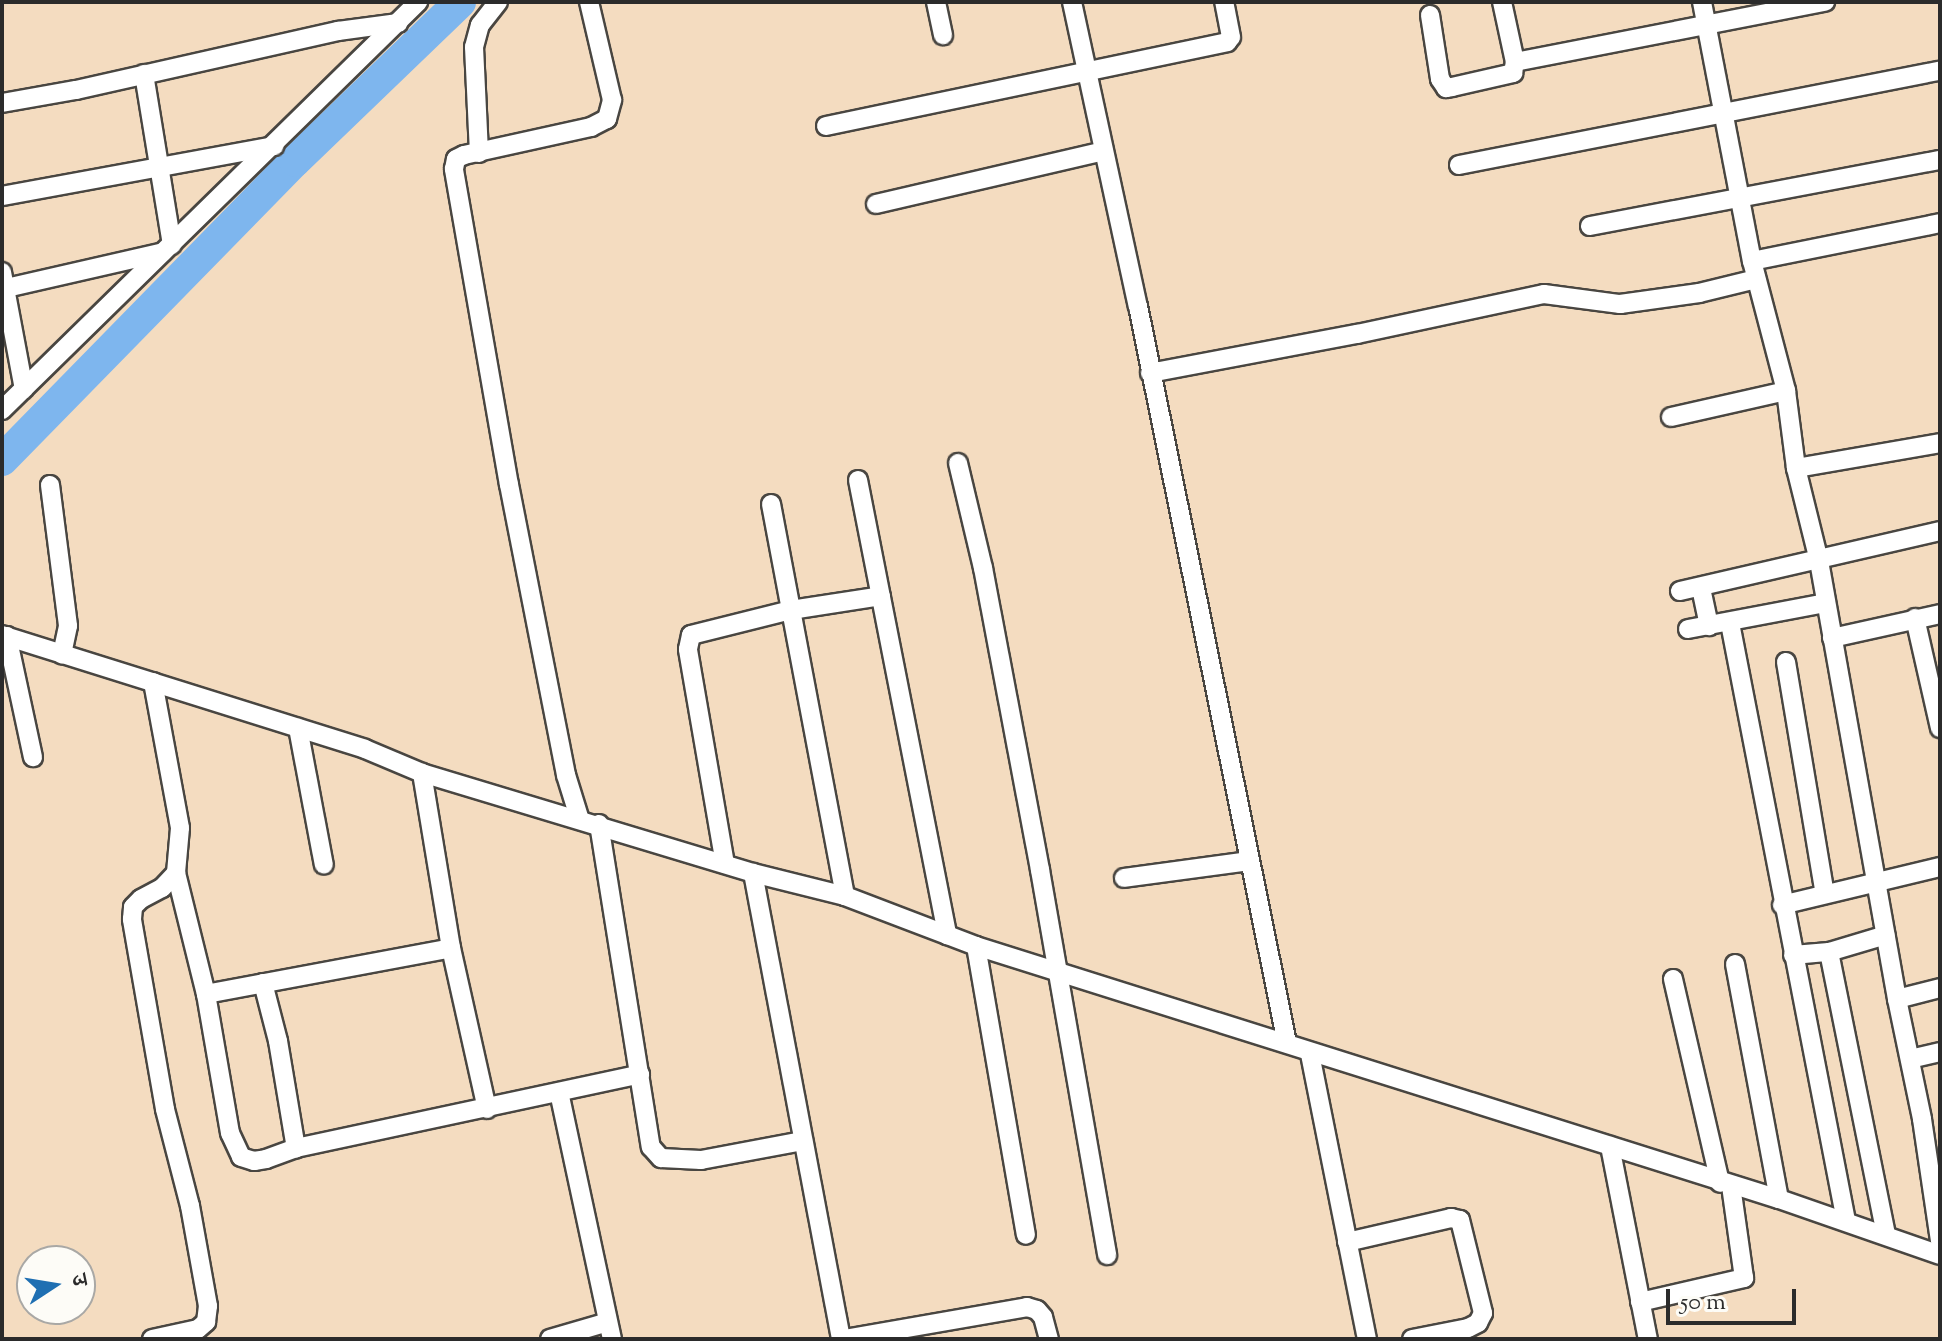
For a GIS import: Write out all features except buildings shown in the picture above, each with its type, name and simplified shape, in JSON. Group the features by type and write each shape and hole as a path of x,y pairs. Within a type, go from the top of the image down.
{"street":[{"path":"2,410 418,2"},
{"path":"479,153 474,47 480,25 498,2"},
{"path":"579,817 566,775 509,485 454,169 456,159 591,127 607,119 612,100 589,2"},
{"path":"936,2 943,35"},
{"path":"1072,2 1287,1043"},
{"path":"826,126 1228,41 1231,32 1224,2"},
{"path":"1430,15 1440,79 1446,88 1513,73 1515,62 1502,2"},
{"path":"1702,2 1752,261 1786,391 1796,468 1819,561 1897,999 1910,1059 1931,1117 1940,1241"},
{"path":"1515,62 1825,2"},
{"path":"2,103 338,31 398,23"},
{"path":"1459,165 1725,110 1940,71"},
{"path":"144,74 161,167 168,248"},
{"path":"2,196 274,146"},
{"path":"876,204 1103,151"},
{"path":"1590,226 1940,160"},
{"path":"1752,261 1940,223"},
{"path":"24,389 3,283 168,248"},
{"path":"1150,373 1371,332 1535,295 1620,304 1699,293 1756,279"},
{"path":"1671,417 1786,391"},
{"path":"1796,468 1940,443"},
{"path":"958,463 983,568 1058,970 1107,1255"},
{"path":"858,480 947,935"},
{"path":"50,485 68,626 62,654"},
{"path":"771,504 845,896"},
{"path":"1680,591 1940,531"},
{"path":"1701,588 1709,626"},
{"path":"725,864 688,641 698,631 791,610 881,596"},
{"path":"1688,629 1826,603"},
{"path":"1832,638 1940,614"},
{"path":"1915,618 1940,728"},
{"path":"1730,623 1782,905 1846,1221"},
{"path":"5,636 298,728 422,773 579,817 753,873 845,896 976,946 1287,1043 1310,1054 1779,1199 1940,1255"},
{"path":"5,636 33,757"},
{"path":"1786,662 1825,894"},
{"path":"153,682 180,828 176,873 206,994 234,1149 241,1157 254,1161 296,1148 640,1074"},
{"path":"298,728 324,865"},
{"path":"422,773 451,948 487,1109"},
{"path":"599,824 651,1147 661,1158 701,1160 803,1141"},
{"path":"1124,878 1250,861"},
{"path":"1782,905 1940,867"},
{"path":"152,1339 193,1335 206,1322 208,1306 190,1206 165,1109 132,919 133,907 162,888 176,873"},
{"path":"753,873 842,1339 1027,1307 1037,1310 1043,1317 1049,1339"},
{"path":"1793,955 1829,952 1886,935"},
{"path":"976,946 1026,1235"},
{"path":"206,994 451,948"},
{"path":"1829,952 1886,1234"},
{"path":"1735,964 1779,1199"},
{"path":"1640,1302 1744,1278 1726,1185 1673,979"},
{"path":"263,983 278,1041 296,1148"},
{"path":"1897,999 1940,988"},
{"path":"1910,1059 1940,1052"},
{"path":"1310,1054 1367,1339"},
{"path":"550,1339 610,1330 559,1092"},
{"path":"1610,1146 1648,1339"},
{"path":"1347,1242 1451,1218 1460,1220 1483,1313 1478,1323 1468,1328 1412,1339"}],"waterway":[{"path":"2,460 295,161 460,2"}]}
